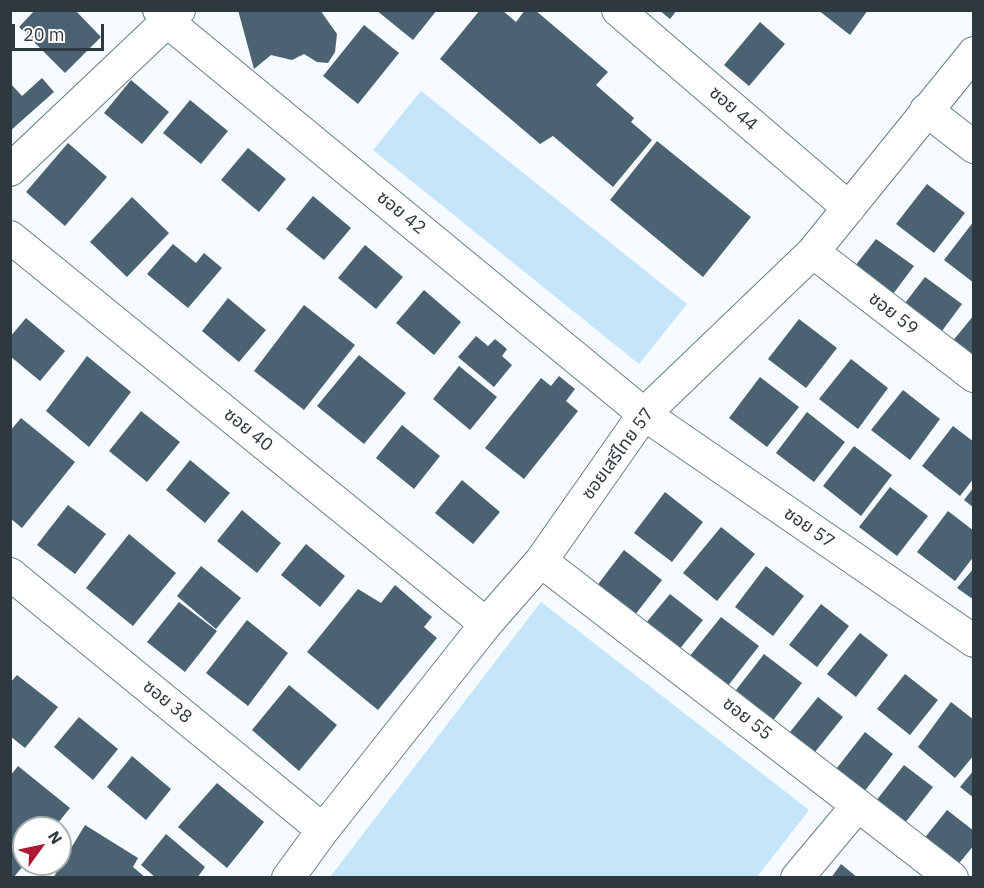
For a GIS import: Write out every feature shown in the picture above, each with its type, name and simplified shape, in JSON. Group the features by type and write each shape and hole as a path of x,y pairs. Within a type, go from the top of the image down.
{"street":[{"name":"ซอย 44","path":"618,10 849,208"},
{"path":"10,170 169,14"},
{"name":"ซอย 42","path":"169,14 644,414"},
{"name":"ซอยเสรีไทย 57","path":"288,878 323,830 486,624 542,561 644,414 813,252 974,52"},
{"path":"926,110 974,147"},
{"name":"ซอย 40","path":"10,237 486,624"},
{"name":"ซอย 59","path":"813,252 974,376"},
{"name":"ซอย 57","path":"644,414 974,641"},
{"name":"ซอย 55","path":"542,561 952,878"},
{"name":"ซอย 38","path":"10,574 323,830"},
{"path":"797,878 858,805"}],"shaded area":[{"path":"421,91 687,304 639,364 373,150"},
{"path":"541,602 809,810 757,877 330,877"}],"building":[{"path":"35,10 75,10 101,37 65,73 19,27"},
{"path":"238,10 320,10 337,34 335,52 328,63 317,62 304,54 292,60 271,55 254,69"},
{"path":"376,10 437,10 413,40"},
{"path":"480,10 502,10 516,22 525,10 535,10 608,72 596,85 634,118 631,122 652,140 613,187 553,136 540,144 440,59"},
{"path":"659,10 677,10 670,19"},
{"path":"818,10 868,10 850,35"},
{"path":"760,22 785,44 749,86 724,65"},
{"path":"364,25 399,53 358,104 323,76"},
{"path":"42,78 54,92 10,131 10,83 22,96"},
{"path":"131,80 169,112 142,144 104,113"},
{"path":"190,100 228,131 201,164 163,133"},
{"path":"657,141 751,217 703,277 610,200"},
{"path":"68,143 107,177 65,226 26,192"},
{"path":"248,148 286,179 259,212 221,180"},
{"path":"927,184 965,213 934,253 896,224"},
{"path":"313,196 351,228 324,260 286,229"},
{"path":"132,197 169,233 127,277 90,242"},
{"path":"974,221 974,283 944,260"},
{"path":"876,239 914,266 893,294 855,266"},
{"path":"173,244 196,263 204,253 222,268 188,308 147,274"},
{"path":"365,245 403,277 376,309 338,278"},
{"path":"925,277 962,304 939,335 902,307"},
{"path":"424,290 461,322 434,355 396,323"},
{"path":"228,298 266,330 239,362 202,331"},
{"path":"304,305 355,345 304,410 254,371"},
{"path":"974,315 974,369 947,348"},
{"path":"26,318 65,351 40,381 10,356 10,337"},
{"path":"799,319 837,348 806,388 768,359"},
{"path":"476,336 488,346 495,339 507,349 502,356 512,365 494,387 458,357"},
{"path":"359,355 406,393 364,444 317,406"},
{"path":"87,356 131,392 89,447 46,411"},
{"path":"851,359 888,388 858,429 819,399"},
{"path":"459,366 497,397 470,430 433,399"},
{"path":"559,376 575,389 566,401 578,411 524,479 485,448 541,378 551,386"},
{"path":"760,377 799,407 767,447 729,418"},
{"path":"903,390 940,419 910,460 871,430"},
{"path":"141,411 180,442 147,482 109,451"},
{"path":"807,412 845,442 814,482 776,453"},
{"path":"21,418 75,462 22,528 10,518 10,431"},
{"path":"402,425 440,456 414,489 376,458"},
{"path":"953,426 974,442 974,478 960,496 922,466"},
{"path":"854,446 892,475 861,516 823,486"},
{"path":"190,460 230,493 205,523 166,490"},
{"path":"462,480 500,512 473,544 435,513"},
{"path":"890,487 928,516 897,556 859,527"},
{"path":"974,487 974,508 964,500"},
{"path":"665,492 703,522 672,562 634,533"},
{"path":"68,505 106,534 75,574 37,545"},
{"path":"242,510 281,543 257,573 217,541"},
{"path":"948,511 974,531 974,556 955,581 917,552"},
{"path":"721,527 755,554 717,601 683,573"},
{"path":"129,534 176,573 133,626 86,588"},
{"path":"306,544 345,576 320,607 281,575"},
{"path":"624,550 662,580 631,620 593,591"},
{"path":"201,566 241,598 216,629 177,596"},
{"path":"766,566 804,596 773,636 735,607"},
{"path":"974,568 974,600 957,588"},
{"path":"395,585 432,617 424,627 437,638 378,710 307,652 358,589 381,603"},
{"path":"670,594 703,620 674,656 641,629"},
{"path":"179,602 217,631 185,672 147,642"},
{"path":"821,604 849,626 817,667 789,645"},
{"path":"721,617 759,646 727,687 689,657"},
{"path":"247,620 288,653 248,706 206,673"},
{"path":"860,633 888,655 856,697 827,674"},
{"path":"764,654 802,683 771,723 733,694"},
{"path":"905,674 938,700 910,735 877,709"},
{"path":"17,675 58,707 25,748 10,736 10,683"},
{"path":"289,685 337,725 299,771 252,730"},
{"path":"818,697 843,717 811,757 786,737"},
{"path":"951,702 974,720 974,755 955,778 918,747"},
{"path":"79,717 118,749 93,780 54,747"},
{"path":"865,732 893,754 861,796 833,773"},
{"path":"132,756 171,789 146,820 107,787"},
{"path":"904,765 933,787 901,828 872,806"},
{"path":"18,766 70,808 64,816 12,816 13,878 10,876 10,776"},
{"path":"974,770 974,798 960,787"},
{"path":"217,783 264,822 227,868 178,827"},
{"path":"947,810 974,831 974,845 952,872 919,845"},
{"path":"85,825 138,858 133,867 146,878 53,878 54,876 72,876 72,847"},
{"path":"166,834 205,867 197,878 156,878 141,865"},
{"path":"841,864 858,878 831,878"}]}
